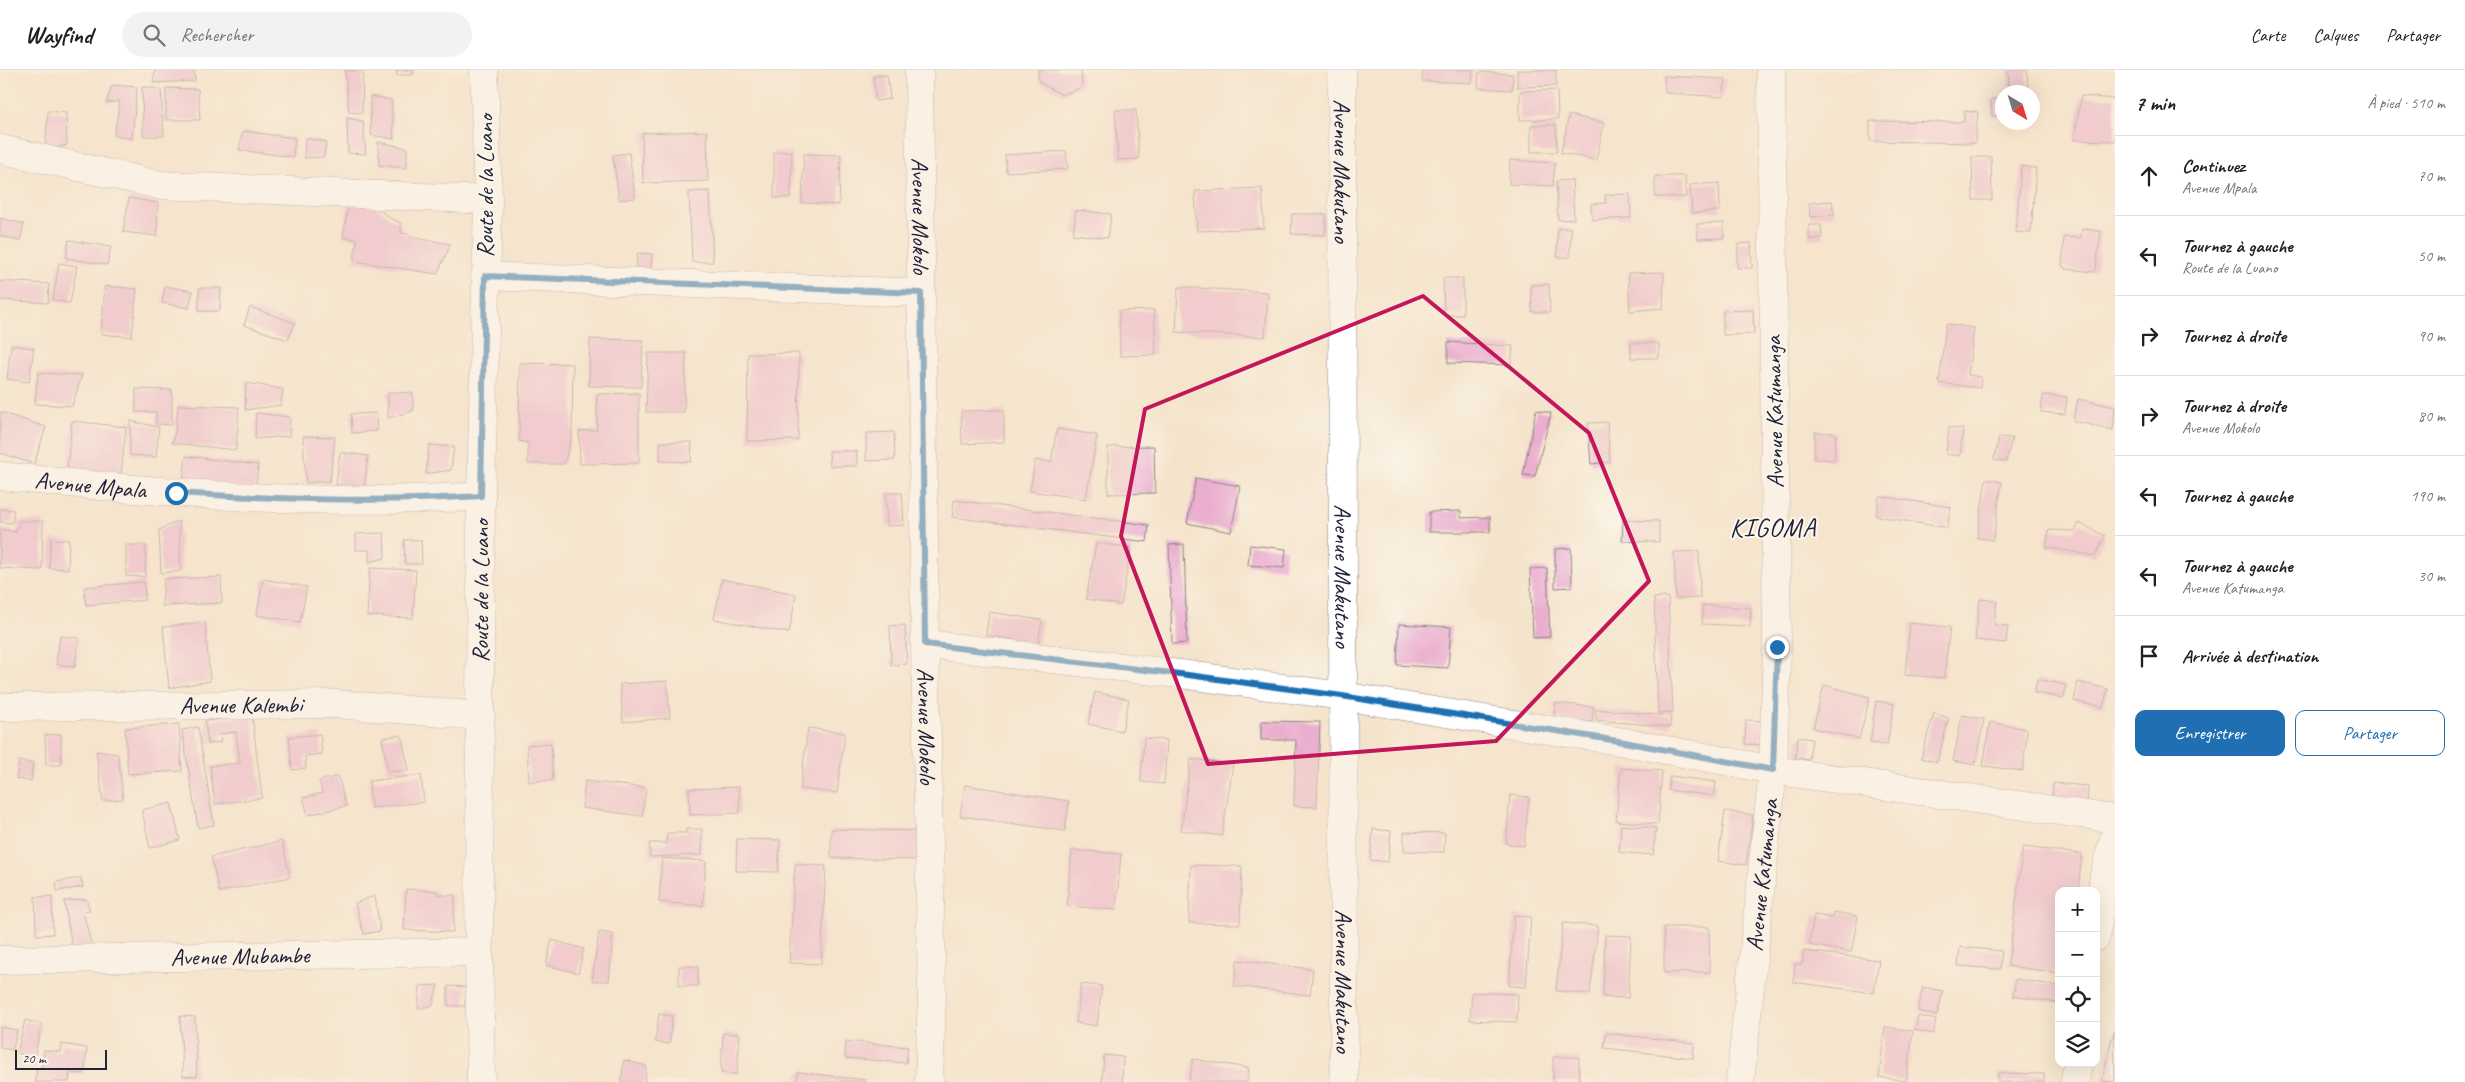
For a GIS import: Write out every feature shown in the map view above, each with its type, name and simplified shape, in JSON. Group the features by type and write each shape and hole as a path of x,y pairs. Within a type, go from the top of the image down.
{"street":[{"name":"Route de la Luano","path":"481,1082 479,952 481,496 488,200 484,70"},
{"name":"Avenue Mokolo","path":"918,70 925,644 932,994 929,1082"},
{"name":"Avenue Makutano","path":"1342,70 1344,1082"},
{"name":"Avenue Katumanga","path":"1740,1082 1773,770 1777,637 1771,70"},
{"path":"0,149 159,185 488,200"},
{"path":"485,276 921,293"},
{"name":"Avenue Mpala","path":"0,476 176,493 251,497 415,500 481,496"},
{"path":"925,644 1188,675 1342,696 1624,742 1773,770 2115,819"},
{"name":"Avenue Kalembi","path":"0,708 336,704 481,716"},
{"path":"2097,932 2104,875 2115,836"},
{"name":"Avenue Mubambe","path":"0,960 479,952"},
{"path":"2075,1082 2077,1067"}],"highlighted area":[{"path":"1423,296 1589,433 1649,581 1496,741 1208,764 1121,536 1145,409"}],"building":[{"path":"155,70 194,70 195,81 153,83"},
{"path":"363,70 362,113 349,112 345,71"},
{"path":"397,70 414,70 413,75 396,75"},
{"path":"1038,70 1081,70 1082,87 1062,95 1039,82"},
{"path":"1423,70 1473,70 1472,83 1422,81"},
{"path":"1517,70 1556,70 1556,86 1517,87"},
{"path":"2008,70 2027,70 2028,85 2009,85"},
{"path":"1479,72 1513,74 1512,90 1478,88"},
{"path":"887,75 890,99 876,101 873,76"},
{"path":"1664,76 1726,79 1723,97 1665,93"},
{"path":"112,85 137,87 132,139 114,135 120,101 106,103"},
{"path":"142,87 161,89 164,136 143,136"},
{"path":"166,88 198,89 200,120 166,120"},
{"path":"1557,90 1558,119 1520,120 1520,91"},
{"path":"370,96 391,100 394,139 371,135"},
{"path":"2081,96 2115,99 2115,141 2074,140"},
{"path":"1991,99 1995,99 1995,116 1992,116"},
{"path":"1115,110 1136,110 1139,159 1118,160"},
{"path":"1975,110 1975,112 1978,112 1975,143 1870,141 1870,121 1964,122 1964,111 1973,112"},
{"path":"48,111 66,113 67,145 45,150"},
{"path":"1569,115 1604,123 1596,160 1561,153"},
{"path":"347,118 363,121 366,154 348,153"},
{"path":"1531,125 1556,125 1557,152 1531,152"},
{"path":"243,131 295,138 293,157 239,150"},
{"path":"707,131 708,181 643,183 642,133"},
{"path":"305,138 326,142 324,157 304,158"},
{"path":"378,142 407,148 407,168 379,165"},
{"path":"792,151 791,198 774,198 774,152"},
{"path":"1066,151 1068,169 1006,172 1005,155"},
{"path":"629,153 635,198 619,200 613,155"},
{"path":"804,154 841,155 839,205 802,203"},
{"path":"1972,157 1991,157 1992,200 1973,200"},
{"path":"1510,160 1555,163 1553,186 1509,184"},
{"path":"2021,166 2036,168 2031,233 2016,232"},
{"path":"1655,176 1685,176 1686,197 1655,197"},
{"path":"1572,180 1574,219 1558,220 1556,181"},
{"path":"1719,183 1720,211 1692,213 1690,185"},
{"path":"1262,188 1264,228 1197,231 1195,191"},
{"path":"710,191 713,262 692,262 689,192"},
{"path":"1630,194 1631,218 1592,220 1591,204 1606,203 1605,195"},
{"path":"129,198 158,203 157,236 123,232"},
{"path":"1832,201 1834,215 1810,217 1809,203"},
{"path":"349,202 376,207 390,218 401,223 401,233 409,234 414,238 451,244 437,274 354,261 357,239 343,237"},
{"path":"1076,210 1111,214 1108,238 1073,234"},
{"path":"1292,214 1326,214 1325,235 1291,234"},
{"path":"0,218 24,224 20,241 0,236"},
{"path":"1724,223 1724,238 1698,239 1697,224"},
{"path":"1809,225 1821,225 1822,238 1809,240"},
{"path":"1558,228 1571,228 1570,257 1557,257"},
{"path":"2082,229 2101,231 2096,270 2094,272 2065,269 2062,266 2064,237 2081,238"},
{"path":"69,240 111,247 107,265 66,258"},
{"path":"1751,243 1752,268 1737,268 1738,244"},
{"path":"638,253 652,254 650,276 635,275"},
{"path":"59,263 77,266 70,303 53,300"},
{"path":"1664,272 1663,308 1630,311 1628,273"},
{"path":"1443,278 1463,278 1463,315 1444,315"},
{"path":"0,281 49,284 48,303 0,300"},
{"path":"1549,284 1550,312 1532,312 1531,285"},
{"path":"105,286 137,289 132,337 101,334"},
{"path":"165,286 193,291 189,308 162,303"},
{"path":"1178,287 1268,292 1265,337 1176,332"},
{"path":"199,288 221,288 220,311 199,311"},
{"path":"250,307 295,323 288,340 244,325"},
{"path":"1154,310 1156,355 1120,356 1119,311"},
{"path":"1753,310 1754,334 1723,335 1723,311"},
{"path":"1946,324 1974,328 1968,375 1981,377 1980,388 1939,383"},
{"path":"590,339 643,340 641,387 589,386"},
{"path":"1448,342 1513,346 1511,365 1448,363"},
{"path":"1631,343 1659,343 1659,358 1631,358"},
{"path":"11,345 34,348 29,382 7,379"},
{"path":"648,353 686,353 684,412 646,412"},
{"path":"799,353 798,440 747,441 748,354"},
{"path":"520,363 573,364 572,436 564,464 528,464 528,443 519,441"},
{"path":"38,373 82,375 72,406 35,404"},
{"path":"246,383 283,389 281,405 245,410"},
{"path":"136,389 172,390 172,425 156,424 156,412 136,412"},
{"path":"388,392 413,393 413,411 388,418"},
{"path":"639,393 639,463 580,464 579,431 597,430 597,394"},
{"path":"2043,395 2067,397 2065,414 2041,412"},
{"path":"2078,399 2115,407 2113,430 2073,421"},
{"path":"178,405 239,407 236,450 172,443"},
{"path":"1004,410 1004,442 962,444 961,411"},
{"path":"1536,410 1551,413 1535,476 1523,475"},
{"path":"0,412 46,427 34,464 0,453"},
{"path":"256,413 290,417 289,436 255,439"},
{"path":"376,413 377,431 352,433 351,414"},
{"path":"72,421 126,427 121,476 67,470"},
{"path":"130,421 159,427 156,457 130,455"},
{"path":"1607,422 1610,462 1591,464 1588,423"},
{"path":"1949,428 1963,429 1960,456 1946,454"},
{"path":"1057,429 1097,435 1086,499 1030,491 1035,460 1051,462"},
{"path":"894,432 895,460 866,461 866,433"},
{"path":"1815,432 1836,433 1834,460 1814,459"},
{"path":"303,436 335,437 330,481 306,483"},
{"path":"1999,437 2012,438 2006,462 1994,460"},
{"path":"660,442 692,442 691,462 660,461"},
{"path":"429,445 454,447 451,470 426,474"},
{"path":"1154,446 1155,493 1108,494 1108,447"},
{"path":"829,451 857,451 857,466 830,466"},
{"path":"340,452 368,456 364,488 336,485"},
{"path":"186,456 258,465 256,488 183,480"},
{"path":"1196,478 1240,486 1231,532 1187,523"},
{"path":"1986,479 2002,482 1993,540 1977,538"},
{"path":"886,493 902,493 904,525 887,526"},
{"path":"1879,496 1951,507 1947,528 1876,516"},
{"path":"954,500 1149,525 1147,542 952,517"},
{"path":"0,509 14,510 12,523 0,522"},
{"path":"1461,511 1461,518 1490,517 1490,532 1429,532 1429,512"},
{"path":"1623,520 1659,521 1659,542 1622,541"},
{"path":"19,521 43,521 42,570 0,568 0,529 16,532"},
{"path":"179,521 181,571 161,573 159,530"},
{"path":"2079,523 2105,536 2095,556 2046,547 2049,530 2075,531"},
{"path":"384,533 385,558 369,562 369,550 356,550 356,534"},
{"path":"51,539 69,540 68,569 49,568"},
{"path":"404,540 421,540 422,564 405,564"},
{"path":"1096,543 1131,548 1121,605 1086,599"},
{"path":"1184,544 1187,643 1172,644 1169,545"},
{"path":"126,545 146,545 145,577 126,576"},
{"path":"1250,545 1286,549 1284,568 1248,565"},
{"path":"1571,548 1572,587 1555,588 1555,549"},
{"path":"1699,551 1700,598 1676,599 1674,552"},
{"path":"370,568 416,570 413,618 367,616"},
{"path":"1547,568 1550,637 1533,638 1530,569"},
{"path":"221,577 222,603 162,606 164,579"},
{"path":"263,579 307,587 300,622 257,615"},
{"path":"722,579 796,594 789,633 714,619"},
{"path":"144,582 145,600 86,605 84,587"},
{"path":"1668,597 1673,712 1658,713 1654,598"},
{"path":"1980,599 1997,601 1994,625 2008,626 2006,643 1975,640"},
{"path":"1703,605 1751,608 1750,626 1702,624"},
{"path":"989,612 1042,620 1038,644 986,635"},
{"path":"205,622 210,681 169,688 163,627"},
{"path":"1910,623 1950,627 1944,678 1905,675"},
{"path":"1399,624 1451,627 1448,668 1397,665"},
{"path":"905,625 907,664 891,665 890,626"},
{"path":"60,636 79,638 75,667 56,664"},
{"path":"2037,679 2066,685 2064,698 2034,693"},
{"path":"667,681 670,718 623,722 620,684"},
{"path":"2078,682 2108,689 2103,707 2074,701"},
{"path":"1824,685 1870,697 1859,739 1813,728"},
{"path":"1095,692 1129,699 1122,731 1088,724"},
{"path":"1876,701 1894,704 1887,745 1870,743"},
{"path":"1555,703 1594,707 1592,722 1554,718"},
{"path":"1596,709 1671,716 1670,727 1596,720"},
{"path":"1934,713 1949,718 1937,762 1921,758"},
{"path":"1962,715 1984,719 1975,765 1953,761"},
{"path":"252,716 262,798 215,804 210,766 240,763 236,732 220,734 221,742 208,744 205,721"},
{"path":"1746,720 1762,721 1761,745 1745,744"},
{"path":"1261,721 1320,722 1317,807 1294,806 1296,740 1261,740"},
{"path":"1990,722 2027,729 2023,771 1983,766"},
{"path":"179,724 182,771 128,774 125,728"},
{"path":"198,727 214,825 198,828 182,730"},
{"path":"808,728 845,733 837,793 800,789"},
{"path":"61,734 61,765 46,765 45,735"},
{"path":"320,734 322,754 305,756 306,768 292,770 289,737"},
{"path":"401,735 409,770 388,772 382,738"},
{"path":"1798,737 1812,739 1809,760 1795,758"},
{"path":"1144,738 1167,740 1164,784 1141,782"},
{"path":"551,743 553,780 529,782 527,745"},
{"path":"96,751 118,754 123,799 103,801"},
{"path":"1191,759 1233,764 1222,836 1181,830"},
{"path":"19,761 33,763 31,781 16,779"},
{"path":"1621,768 1662,771 1658,824 1616,821"},
{"path":"421,775 424,802 371,808 369,781"},
{"path":"338,776 346,806 308,815 303,798 322,793 319,781"},
{"path":"1670,776 1716,782 1714,796 1668,790"},
{"path":"585,781 646,788 642,816 582,808"},
{"path":"2053,783 2088,786 2087,805 2052,802"},
{"path":"965,785 1069,801 1065,831 960,816"},
{"path":"739,787 740,813 690,815 689,789"},
{"path":"1510,795 1529,797 1524,846 1506,844"},
{"path":"171,803 180,840 150,848 142,810"},
{"path":"1725,811 1753,815 1746,865 1718,861"},
{"path":"1621,825 1656,828 1653,855 1619,852"},
{"path":"686,829 702,829 702,855 650,857 649,843 666,843 667,833 686,833"},
{"path":"831,829 926,831 925,860 831,858"},
{"path":"1373,829 1391,831 1388,862 1370,860"},
{"path":"1404,832 1445,833 1444,852 1404,851"},
{"path":"737,839 780,840 778,872 736,871"},
{"path":"282,841 290,877 219,892 211,857"},
{"path":"2023,847 2082,854 2078,887 2055,887 2055,972 2008,966"},
{"path":"1072,850 1121,854 1116,910 1067,906"},
{"path":"662,858 706,861 703,906 659,902"},
{"path":"795,864 826,866 821,964 789,963"},
{"path":"1191,865 1242,866 1240,924 1189,923"},
{"path":"81,878 83,887 57,891 56,882"},
{"path":"406,889 437,891 438,895 455,895 453,932 404,930"},
{"path":"52,896 53,934 36,935 35,897"},
{"path":"375,896 380,931 364,934 355,903"},
{"path":"86,899 90,910 83,911 94,956 74,958 64,901"},
{"path":"1833,912 1858,916 1851,952 1809,945 1814,915 1832,918"},
{"path":"1514,915 1531,917 1526,987 1509,986"},
{"path":"1563,923 1598,926 1590,994 1556,991"},
{"path":"1664,927 1709,927 1710,972 1664,973"},
{"path":"599,932 613,934 609,981 592,981"},
{"path":"1605,935 1631,936 1628,998 1603,997"},
{"path":"552,940 584,949 578,973 546,965"},
{"path":"1960,947 2002,951 2000,969 1958,966"},
{"path":"1804,951 1879,960 1874,993 1793,982 1795,964 1802,964"},
{"path":"1237,960 1313,969 1310,995 1234,986"},
{"path":"679,966 698,966 698,986 679,986"},
{"path":"2016,979 2055,985 2055,1002 2013,996"},
{"path":"1081,984 1102,986 1097,1026 1076,1023"},
{"path":"438,985 433,1005 418,1009 420,986"},
{"path":"448,986 466,987 465,1006 448,1006"},
{"path":"1923,987 1943,991 1937,1016 1918,1011"},
{"path":"1472,992 1518,994 1517,1022 1470,1020"},
{"path":"659,1014 672,1016 669,1044 655,1042"},
{"path":"180,1016 195,1017 197,1077 183,1076"},
{"path":"1918,1016 1936,1020 1933,1034 1915,1030"},
{"path":"25,1020 42,1024 34,1057 17,1053"},
{"path":"0,1027 17,1030 13,1050 0,1048"},
{"path":"1885,1027 1913,1031 1906,1081 1879,1077"},
{"path":"2114,1030 2115,1082 2102,1081"},
{"path":"723,1033 740,1034 737,1074 721,1073"},
{"path":"1606,1033 1694,1043 1693,1058 1604,1048"},
{"path":"846,1041 908,1047 906,1063 845,1058"},
{"path":"62,1044 87,1048 84,1074 70,1073 69,1082 35,1082 37,1069 41,1069 44,1050 61,1052"},
{"path":"1104,1055 1123,1057 1122,1082 1102,1082"},
{"path":"1553,1057 1579,1057 1579,1082 1553,1082"},
{"path":"1193,1059 1249,1068 1247,1082 1189,1082"},
{"path":"624,1060 646,1066 645,1082 621,1082"},
{"path":"798,1072 866,1080 866,1082 797,1082"},
{"path":"1998,1073 2044,1074 2044,1082 1998,1082"}],"district":[{"name":"KIGOMA","path":"1773,527"}],"route":[{"path":"176,493 332,500 415,500 481,496 485,276 921,293 925,644 1188,675 1342,696 1624,742 1773,770 1777,647"}]}
